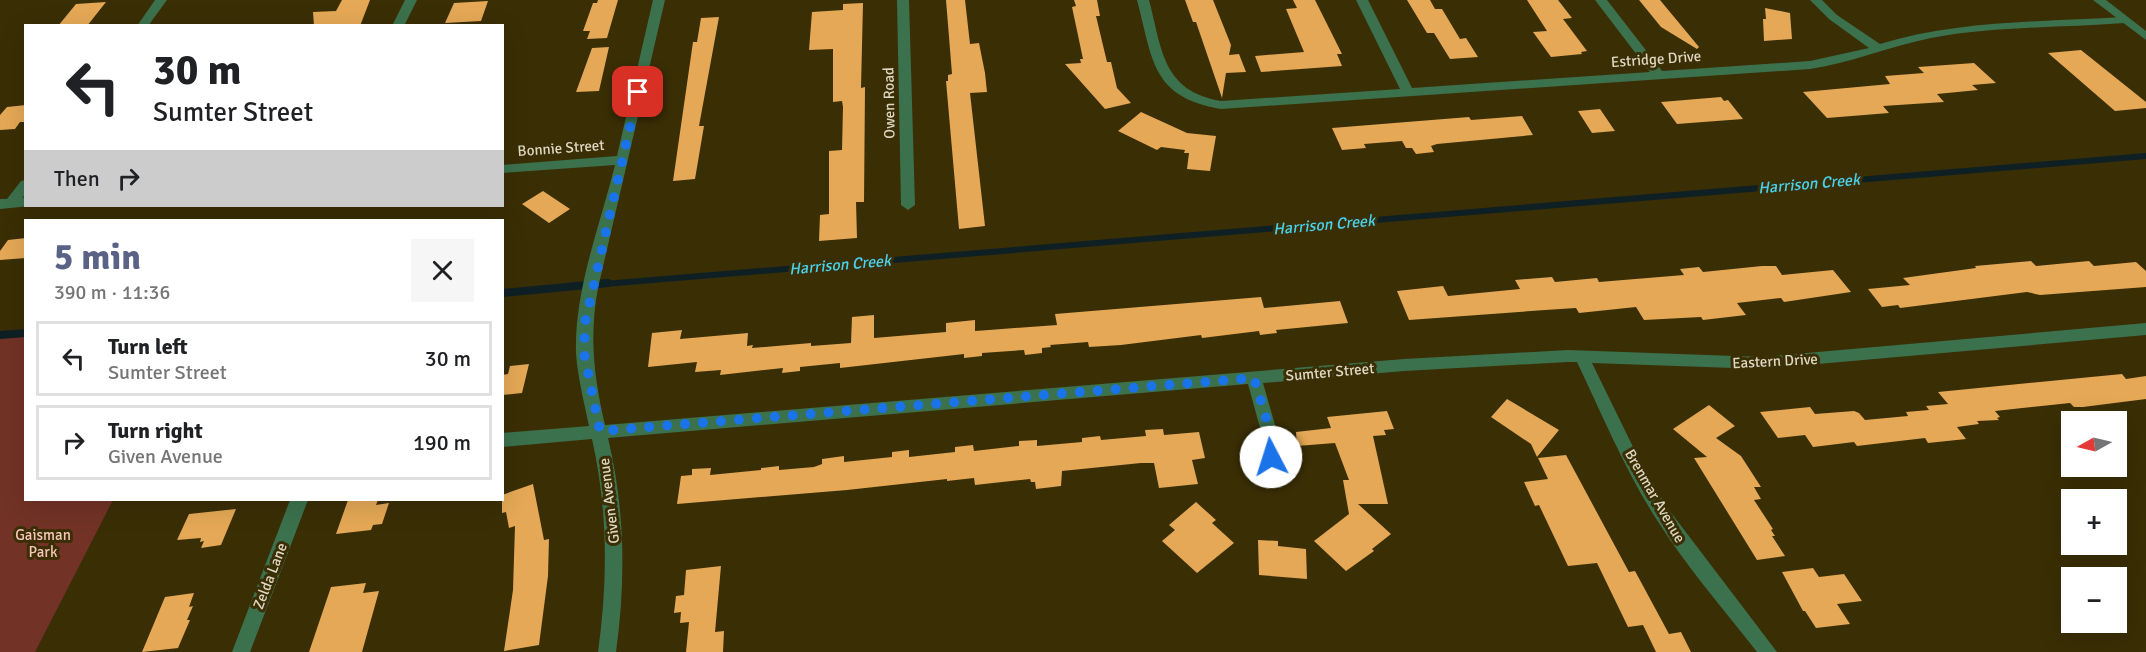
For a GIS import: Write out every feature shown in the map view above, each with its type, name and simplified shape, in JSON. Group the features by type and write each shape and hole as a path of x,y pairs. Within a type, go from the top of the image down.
{"street":[{"path":"143,24 161,0"},
{"path":"399,24 411,0"},
{"name":"Given Avenue","path":"607,652 614,602 615,542 607,471 584,353 588,308 659,0"},
{"name":"Owen Road","path":"903,0 908,205"},
{"name":"Estridge Drive","path":"1143,0 1164,73 1171,84 1188,97 1213,105 1821,64 1876,47 1934,34 2124,20"},
{"path":"1362,0 1408,92"},
{"path":"1601,0 1658,75"},
{"path":"1816,0 1833,16 1876,47"},
{"path":"2099,0 2146,37"},
{"name":"Bonnie Street","path":"504,169 622,160"},
{"path":"12,203 24,187"},
{"name":"Eastern Drive","path":"1404,365 1510,358 1582,357 1695,363 1762,363 2146,329"},
{"name":"Brenmar Avenue","path":"1582,357 1640,477 1660,511 1684,547 1768,652"},
{"name":"Sumter Street","path":"504,440 1404,365"},
{"path":"1254,378 1272,440 1273,452 1265,475"},
{"name":"Zelda Lane","path":"241,652 299,501"}],"green space":[{"name":"Gaisman Park","path":"24,332 24,501 112,501 35,652 0,652 0,334"}],"building":[{"path":"342,0 370,0 361,24 314,24 313,12 336,11"},
{"path":"598,0 618,0 607,38 587,39 590,31 583,31 593,3 597,3"},
{"path":"946,0 965,0 970,44 979,43 987,92 970,93 985,226 959,229 946,81 948,81 948,75 952,74"},
{"path":"1074,0 1097,0 1100,16 1096,16 1107,62 1111,62 1117,88 1131,103 1105,109 1065,64 1081,63 1080,59 1083,59 1072,7 1076,6"},
{"path":"1185,0 1213,0 1231,45 1229,55 1239,54 1246,72 1226,73 1222,98 1196,22 1193,22"},
{"path":"1293,0 1315,0 1342,54 1337,54 1342,66 1261,72 1255,56 1304,52 1286,9 1297,8"},
{"path":"1407,0 1430,0 1435,9 1442,9 1460,39 1466,38 1478,57 1450,59 1434,33 1427,33"},
{"path":"1527,0 1558,0 1572,18 1563,19 1587,51 1581,52 1582,54 1551,57 1533,32 1547,31"},
{"path":"1639,0 1660,0 1699,47 1697,49 1661,27"},
{"path":"488,1 481,21 445,23 454,3"},
{"path":"106,2 89,24 60,24 76,4"},
{"path":"863,3 861,88 865,87 864,202 856,202 857,238 819,241 820,215 829,214 829,151 842,150 843,107 842,101 833,102 833,49 809,50 812,12 843,10 843,4"},
{"path":"1765,8 1790,13 1792,39 1764,41"},
{"path":"719,17 699,126 704,126 695,179 673,181 693,42 697,42 701,18"},
{"path":"609,47 599,91 576,92 592,48"},
{"path":"2081,50 2146,102 2146,108 2115,111 2048,53"},
{"path":"1974,63 1996,83 1972,85 1978,90 1937,94 1944,102 1883,106 1889,113 1827,118 1803,92 1890,84 1885,76 1924,73 1918,67"},
{"path":"1721,97 1724,101 1728,100 1743,119 1677,124 1661,102"},
{"path":"24,105 24,122 20,122 15,129 0,130 0,115 7,107"},
{"path":"1600,109 1615,131 1592,133 1578,111"},
{"path":"1141,112 1187,133 1216,136 1210,171 1187,169 1189,153 1184,153 1185,150 1161,147 1157,150 1118,131"},
{"path":"1522,116 1533,135 1437,144 1431,146 1434,152 1416,154 1412,148 1406,148 1402,141 1364,144 1366,148 1342,150 1332,128 1469,117 1471,120"},
{"path":"543,191 570,209 549,223 522,204"},
{"path":"24,238 24,258 0,260 0,251 8,240"},
{"path":"2031,261 2036,266 2089,261 2094,266 2136,262 2146,271 2146,287 2040,295 2027,292 1900,308 1898,305 1882,307 1868,289 1910,285 1903,278 1976,268 1975,266"},
{"path":"1776,266 1782,275 1833,270 1851,292 1784,302 1781,298 1737,303 1746,315 1703,320 1701,317 1644,320 1636,307 1579,313 1576,308 1409,320 1397,291 1443,286 1448,296 1520,289 1515,280 1552,277 1555,282 1597,278 1599,282 1684,275 1680,269 1699,267 1703,272"},
{"path":"1261,297 1264,308 1340,301 1348,323 1276,330 1277,333 1260,335 1259,331 1202,338 1201,335 1121,345 1089,347 1088,342 1050,345 1051,347 1042,348 1042,353 1025,355 1024,350 982,353 982,356 964,358 964,354 840,368 840,363 800,367 800,371 782,373 783,368 720,375 721,370 695,372 697,362 648,367 652,333 682,330 680,339 748,333 747,346 753,345 752,348 811,343 811,346 851,343 852,317 874,315 874,338 946,332 946,323 975,320 975,331 1057,325 1055,314"},
{"path":"529,364 522,393 504,395 504,375 508,374 510,366"},
{"path":"2122,374 2126,379 2146,376 2146,399 2083,407 2074,407 2070,403 1995,411 2000,417 1997,418 1999,420 1977,421 1979,424 1957,427 1966,439 1928,443 1925,438 1857,446 1854,442 1813,447 1805,435 1778,438 1760,412 1810,407 1815,414 1854,411 1865,420 1908,416 1906,412 1929,410 1926,406 1948,404 1938,392"},
{"path":"1507,399 1559,430 1537,457 1531,444 1491,417"},
{"path":"1709,405 1735,426 1716,438 1741,456 1761,487 1754,487 1761,499 1754,500 1773,529 1771,530 1775,536 1772,536 1785,556 1757,560 1694,458 1707,457 1673,429"},
{"path":"1387,411 1394,429 1384,430 1386,435 1373,436 1388,504 1358,504 1391,534 1372,549 1374,551 1346,571 1314,541 1349,514 1343,480 1349,480 1335,443 1297,446 1296,432 1331,428 1327,417"},
{"path":"1163,429 1164,435 1199,432 1205,458 1192,460 1198,484 1159,488 1154,463 1141,463 1062,471 1061,486 1036,489 1035,482 1031,482 1030,479 975,485 974,478 947,481 947,479 677,504 681,476 692,475 692,469 711,468 710,475 779,466 779,470 814,467 822,464 822,459 844,456 844,462 892,457 892,452 909,450 909,457 955,452 955,447 973,445 974,451 1019,446 1019,441 1037,440 1037,446 1082,442 1082,438 1100,436 1101,440 1146,436 1145,430"},
{"path":"1566,455 1629,572 1635,571 1669,634 1681,632 1691,652 1656,652 1643,625 1628,627 1597,563 1568,566 1539,505 1535,506 1524,482 1548,479 1538,458"},
{"path":"533,484 544,540 549,539 548,576 539,645 504,651 513,590 515,526 509,528 506,512 502,513 504,494"},
{"path":"348,501 378,501 376,505 389,503 382,524 373,525 371,530 336,534"},
{"path":"1196,502 1216,520 1212,523 1234,543 1197,573 1162,541 1175,530 1169,525"},
{"path":"236,509 221,545 201,548 204,541 200,542 201,538 177,540 189,514"},
{"path":"1258,540 1278,541 1278,546 1306,549 1307,579 1259,575"},
{"path":"721,566 715,632 724,631 723,652 686,652 689,622 680,623 681,612 674,613 676,596 684,595 686,570"},
{"path":"1813,568 1819,577 1844,574 1862,601 1837,604 1850,624 1816,628 1803,611 1782,572"},
{"path":"366,583 363,593 379,591 362,652 309,652 331,587"},
{"path":"194,593 189,607 193,606 187,620 190,620 178,648 142,652 165,597"}],"waterway":[{"name":"Harrison Creek","path":"592,285 2146,156"},
{"name":"Harrison Creek","path":"504,293 608,283"},
{"name":"Harrison Creek","path":"0,335 24,333"}],"route":[{"path":"638,92 585,323 586,373 600,431 1254,378 1271,434 1273,452 1271,457"}]}
